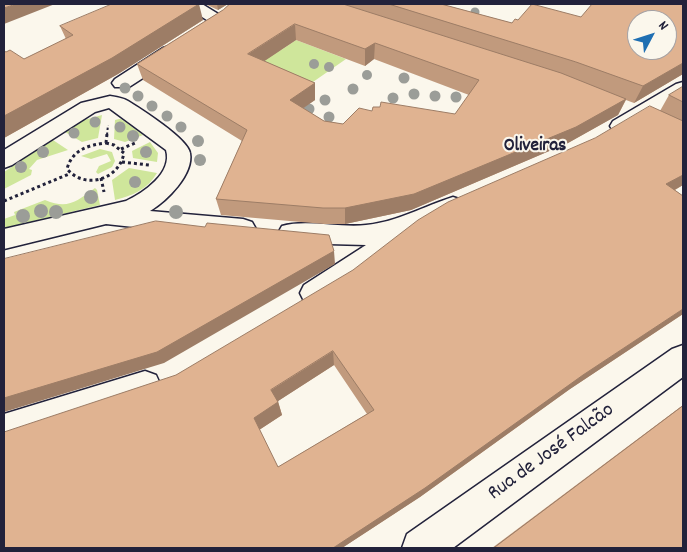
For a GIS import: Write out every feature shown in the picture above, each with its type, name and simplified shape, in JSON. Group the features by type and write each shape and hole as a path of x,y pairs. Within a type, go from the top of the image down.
{"street":[{"path":"190,4 203,30"},
{"path":"122,83 234,9"},
{"path":"603,136 630,111 681,91"},
{"path":"4,160 88,107 110,102 120,105 176,146 179,153 179,162 176,170 153,198 133,209 4,239"},
{"path":"630,111 662,126"},
{"path":"109,216 324,236 367,235 420,219 474,197"},
{"path":"291,307 341,277 420,219"},
{"name":"Rua de José Falcão","path":"421,548 683,359"},
{"path":"4,431 173,377"}],"path":[{"path":"106,143 108,124"},
{"path":"4,201 69,174 83,180 101,178 117,170 122,162 124,153 120,148 106,143 96,144 78,151 67,163 69,174"},
{"path":"122,162 150,166"}],"green space":[{"path":"296,40 346,59 290,98 232,70 281,50"},
{"path":"102,115 98,138 82,142 65,132 84,120"},
{"path":"121,119 143,135 125,142 114,139 115,120"},
{"path":"53,140 68,150 37,160 29,169 32,170 31,175 4,189 4,172"},
{"path":"150,142 158,153 157,162 133,158 132,151"},
{"path":"100,149 112,152 115,161 112,167 98,174 96,172 99,166 111,161 107,154 91,159 81,156"},
{"path":"129,168 157,173 144,188 115,200 112,180"},
{"path":"95,188 100,205 4,228 4,219 15,215 14,212 45,200 59,204 71,203"}],"building":[{"path":"4,4 16,4 4,8"},
{"path":"112,4 199,4 112,58 4,116 4,51 10,50 24,59 73,35 60,26"},
{"path":"230,4 343,4 561,73 626,99 576,127 414,194 345,208 323,208 216,199 247,130 137,64","holes":["295,24 365,49 375,43 479,80 455,114 381,102 380,107 373,107 372,111 359,108 343,124 324,121 290,100 315,83 248,54"]},
{"path":"389,4 441,4 512,23 515,19 518,20 532,4 581,17 592,4 683,4 683,63 643,86 576,62"},
{"path":"682,87 683,102 669,95"},
{"path":"650,106 683,121 683,175 666,184 683,196 683,309 583,375 425,488 333,548 4,548 4,432 176,375 353,270 418,220 448,202 595,138","holes":["333,351 374,410 278,467 254,418 278,402 271,390"]},
{"path":"156,221 205,227 207,223 329,235 334,251 157,352 4,398 4,259"},
{"path":"683,406 683,548 494,548"}],"district":[{"name":"Oliveiras","path":"535,147"}]}
